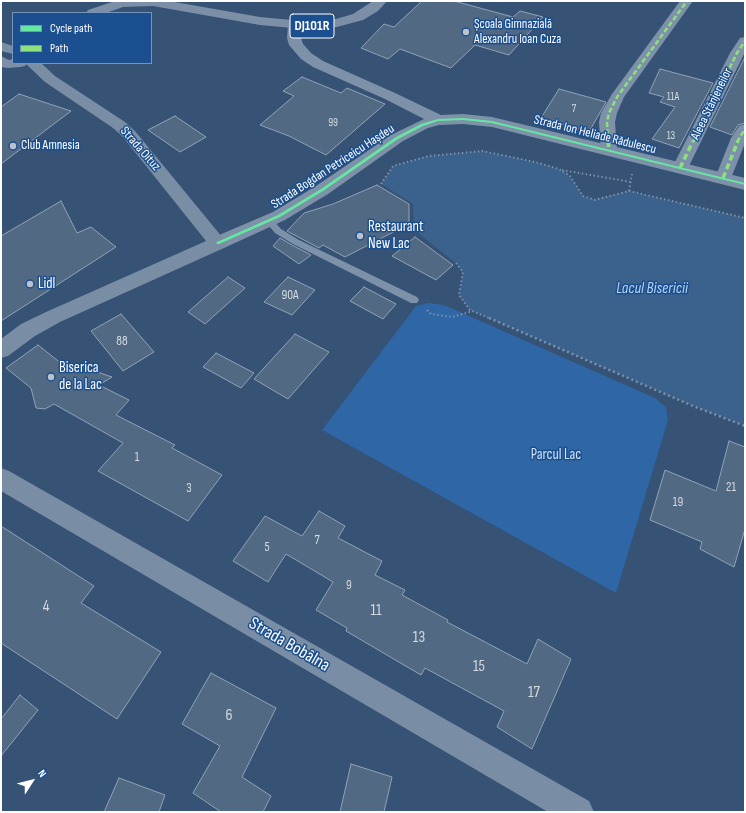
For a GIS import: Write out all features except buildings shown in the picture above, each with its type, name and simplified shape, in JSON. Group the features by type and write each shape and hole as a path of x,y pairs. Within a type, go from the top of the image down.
{"main road":[{"name":"DJ101R","path":"96,12 122,2 140,2 167,4 260,21 295,25 326,25 348,20 365,13 381,1"},
{"name":"Strada Oituz","path":"22,64 43,74 110,117 124,129 218,243"},
{"name":"Strada Bogdan Petriceicu Hașdeu","path":"1,350 28,330 53,317 218,243"},
{"name":"Strada Bobâlna","path":"1,479 578,812"}],"street":[{"path":"609,150 607,122 609,113 617,97 686,1"},
{"name":"Strada Ion Heliade Rădulescu","path":"295,25 294,38 296,44 300,51 312,60 438,120 463,119 492,122 745,184"},
{"name":"Aleea Stânjeneilor","path":"680,168 737,53 745,41"},
{"name":"Strada Bogdan Petriceicu Hașdeu","path":"218,243 269,221 322,190 397,138 422,125 438,120"},
{"path":"723,178 738,138 745,129"}],"lane":[{"path":"269,221 278,231 296,242 414,300"}],"path":[{"path":"381,184 393,166 429,156 482,151 535,162 559,169 631,182"},
{"path":"559,169 570,176 582,196 595,200 629,191 745,218"},
{"path":"456,263 463,272 459,295 470,310 685,403 745,426"},
{"path":"414,300 431,314 452,317 473,311"}],"green space":[{"name":"Parcul Lac","path":"428,303 444,305 655,398 666,407 668,420 616,593 322,430 416,306"}],"water":[{"name":"Lacul Bisericii","path":"482,151 535,162 559,169 570,176 583,196 595,199 629,191 745,218 745,426 693,406 470,310 459,295 463,272 456,263 414,230 413,204 381,184 393,166 429,156"}],"marked path":[{"path":"609,150 607,122 609,113 617,97 687,1"},
{"path":"680,168 737,53 745,41"},
{"path":"723,178 739,138 745,129"}],"cycle path":[{"path":"218,243 279,216 322,190 397,138 422,125 438,120 463,119 492,122 745,184"}],"place":[{"name":"Școala Gimnazială Alexandru Ioan Cuza","path":"466,32"},
{"name":"Club Amnesia","path":"13,146"},
{"name":"Restaurant New Lac","path":"360,236"},
{"name":"Lidl","path":"30,284"},
{"name":"Biserica de la Lac","path":"51,377"}]}
